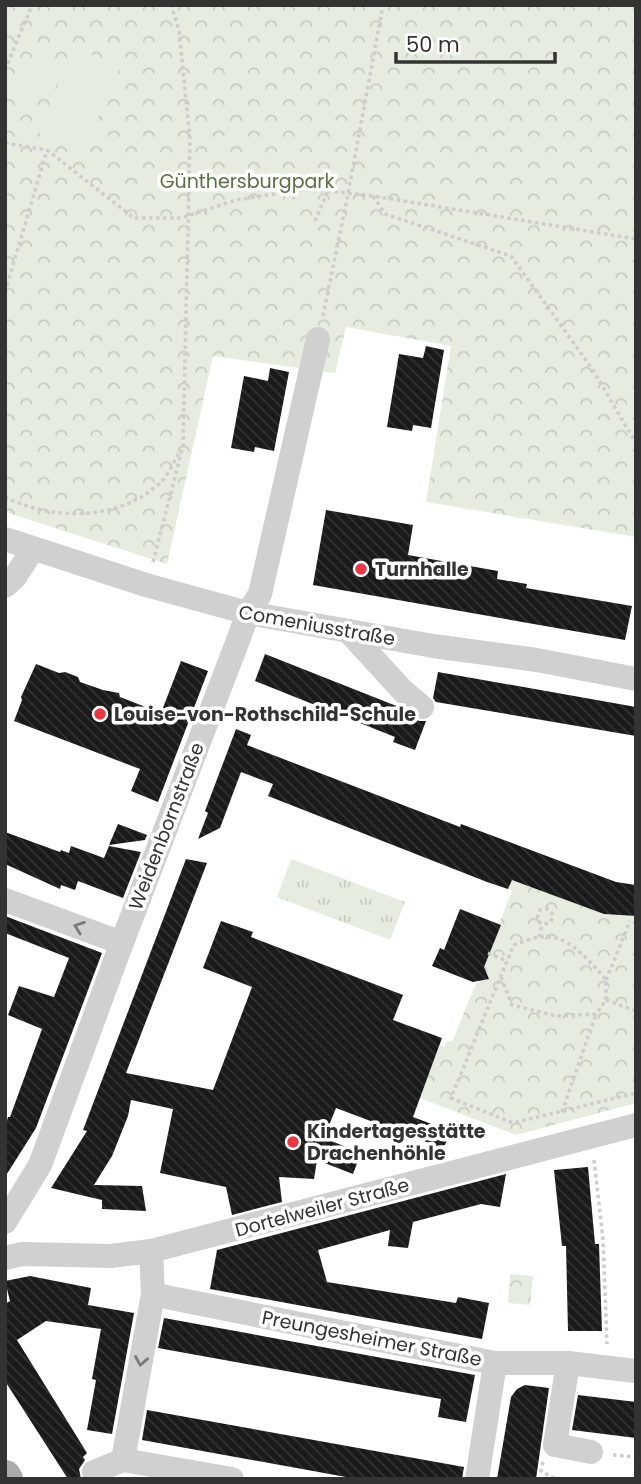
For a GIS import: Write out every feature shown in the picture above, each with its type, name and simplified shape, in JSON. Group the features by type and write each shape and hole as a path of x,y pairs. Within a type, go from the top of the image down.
{"street":[{"name":"Weidenbornstraße","path":"5,1222 40,1165 248,614 260,594 318,339"},
{"name":"Comeniusstraße","path":"5,540 248,614 537,660 636,679"},
{"path":"5,586 15,577 33,549"},
{"path":"348,631 402,691 422,707"},
{"path":"5,900 122,943"},
{"name":"Dortelweiler Straße","path":"5,1258 22,1254 111,1256 151,1251 636,1125"},
{"path":"123,1460 153,1294 151,1251"},
{"name":"Preungesheimer Straße","path":"153,1294 495,1363 568,1363 636,1371"},
{"path":"477,1479 495,1363"},
{"path":"568,1363 555,1445 591,1452"},
{"path":"94,1472 123,1460 232,1479"}],"path":[{"path":"5,70 32,5"},
{"path":"153,562 183,446 190,139 179,30 171,5"},
{"path":"318,339 383,5"},
{"path":"5,143 47,150 134,218 187,216 236,200 300,190 328,191 636,239"},
{"path":"5,292 47,150"},
{"path":"314,221 328,191"},
{"path":"373,196 385,214 511,256 591,367 636,443"},
{"path":"5,497 23,506 82,514 122,508 161,483 183,446"},
{"path":"548,909 553,915 551,922 542,925 537,919 540,910 548,909"},
{"path":"562,1112 596,1014 607,1000 606,980 630,921"},
{"path":"539,937 542,925"},
{"path":"606,980 580,951 553,936 539,937 514,945 451,1098 513,1124 636,1093"},
{"path":"488,953 507,961"},
{"path":"501,977 512,1005 556,1016 596,1014"},
{"path":"607,1000 636,1011"},
{"path":"589,1138 603,1240 608,1348"}],"green space":[{"name":"Günthersburgpark","path":"5,5 636,5 636,537 426,502 451,346 346,327 335,373 213,356 167,564 5,512"},
{"path":"75,47 120,67 83,152 37,132"},
{"path":"25,57 54,69 42,99 13,88"},
{"path":"291,859 405,902 390,940 277,897"},
{"path":"512,879 604,914 636,916 636,1103 516,1135 420,1098 440,1045 444,1047 447,1041 452,1042 476,983 485,979 487,974 482,965 501,925 499,924 512,891 508,889"},
{"path":"510,1274 533,1276 530,1305 508,1303"}],"building":[{"path":"426,346 444,350 431,428 413,425 412,431 387,427 399,354 423,358"},
{"path":"270,368 289,372 274,451 255,447 254,452 231,448 244,376 268,381"},
{"path":"326,510 413,525 408,555 498,571 497,579 527,584 526,588 632,606 625,640 313,585"},
{"path":"265,654 399,707 419,721 426,721 415,750 393,742 395,737 255,681"},
{"path":"181,661 208,671 158,802 131,791 140,769 14,721 21,697 36,664 78,677 80,682 119,693 120,697 161,713"},
{"path":"438,672 636,707 636,736 436,702 433,698"},
{"path":"236,729 251,735 247,745 460,827 461,824 616,882 636,885 636,916 604,914 512,880 508,889 487,882 268,796 273,784 241,772 220,828 198,839 208,813 205,811"},
{"path":"118,824 147,835 145,840 109,845"},
{"path":"5,832 60,852 69,853 71,846 104,858 109,846 141,852 123,898 78,881 75,890 61,885 60,889 5,864"},
{"path":"186,859 207,863 126,1073 213,1090 252,987 203,968 221,921 253,932 251,937 403,995 393,1020 442,1038 413,1117 450,1131 445,1145 437,1146 336,1108 324,1138 361,1153 353,1174 317,1160 314,1179 279,1177 282,1202 232,1215 226,1187 160,1173 173,1109 131,1100 128,1116 112,1156 94,1185 142,1186 146,1211 102,1209 102,1200 51,1188 87,1131 83,1130"},
{"path":"460,909 501,925 484,967 489,979 473,982 432,966 440,948 444,950"},
{"path":"5,916 102,953 36,1128 5,1177 5,1128 42,1029 8,1015 19,986 54,997 69,958 5,933"},
{"path":"588,1167 595,1244 599,1244 602,1331 568,1331 566,1246 562,1246 554,1170"},
{"path":"506,1174 500,1207 481,1204 413,1222 408,1248 388,1246 390,1230 318,1250 327,1282 456,1303 458,1297 489,1303 482,1339 210,1289 217,1250"},
{"path":"30,1276 91,1288 88,1305 134,1313 112,1434 87,1430 101,1329 46,1321 17,1340 87,1453 79,1469 81,1479 68,1479 5,1381 5,1304 10,1301 5,1281"},
{"path":"164,1318 475,1375 466,1422 438,1417 441,1399 158,1348"},
{"path":"525,1385 549,1388 536,1479 497,1479 511,1397 517,1389"},
{"path":"578,1395 636,1402 636,1438 572,1430"},
{"path":"147,1410 464,1467 462,1479 357,1479 142,1440"}],"place":[{"name":"Turnhalle","path":"361,569"},
{"name":"Louise-von-Rothschild-Schule","path":"100,714"},
{"name":"Kindertagesstätte Drachenhöhle","path":"293,1142"}]}
